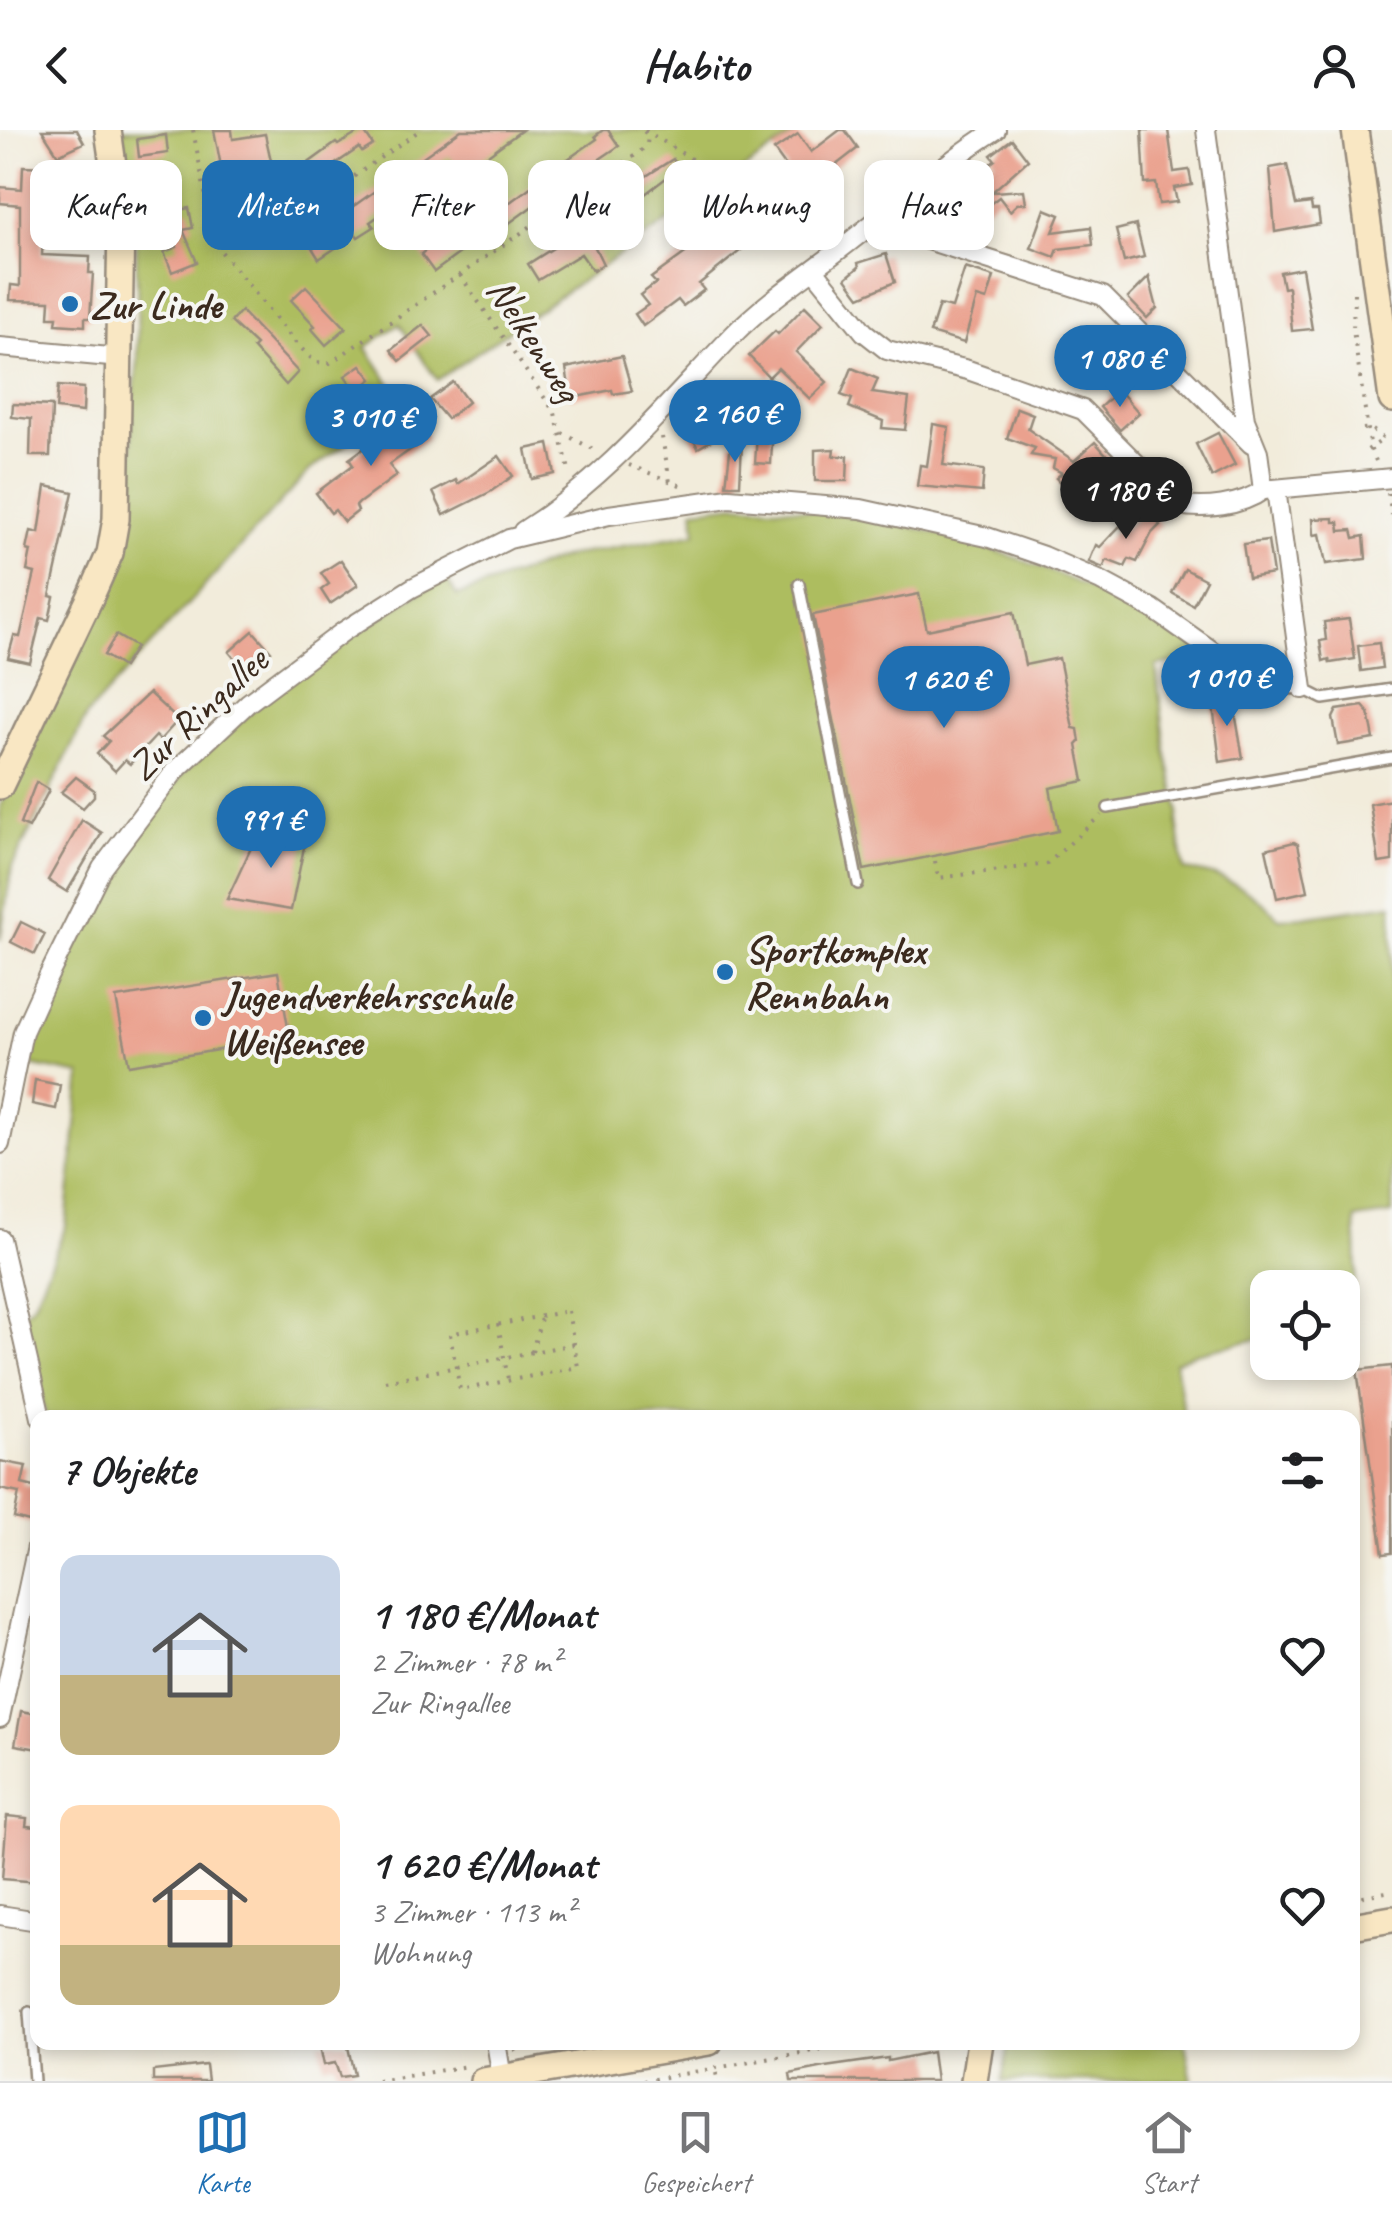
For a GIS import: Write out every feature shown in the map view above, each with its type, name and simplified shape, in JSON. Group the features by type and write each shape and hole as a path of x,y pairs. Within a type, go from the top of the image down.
{"street":[{"path":"0,786 110,553 116,519 121,220 108,130"},
{"name":"Zur Ringallee","path":"952,160 996,130"},
{"path":"1206,130 1246,420 1269,490 1303,689"},
{"path":"1355,130 1392,398"},
{"name":"Zur Ringallee","path":"0,1144 23,1032 61,949 102,868 176,771 248,704 344,631 412,588 510,539 559,508 658,418 736,332 864,231"},
{"path":"959,250 1103,296 1258,452"},
{"path":"814,270 864,332 887,350 968,370 1083,410 1178,505 1246,502 1269,490 1389,478"},
{"path":"0,347 120,358"},
{"name":"Zur Ringallee","path":"510,539 610,515 728,498 861,509 987,537 1100,581 1153,609 1265,688"},
{"path":"0,1239 39,1410"},
{"path":"0,1718 30,1579"},
{"path":"0,1916 30,1920"},
{"path":"1360,1925 1392,1919"},
{"path":"492,2064 631,2050"},
{"path":"974,2081 979,2050"}],"lane":[{"path":"800,584 858,884"},
{"name":"Zur Ringallee","path":"1265,688 1303,689 1323,698 1392,689"},
{"path":"1108,808 1392,758"},
{"path":"29,2012 30,2026"},
{"path":"32,2050 34,2081"}],"path":[{"path":"193,130 202,177"},
{"path":"354,176 420,130"},
{"path":"644,130 693,160"},
{"name":"Nelkenweg","path":"220,250 295,342 315,362 330,362 640,152 647,144 644,130"},
{"name":"Nelkenweg","path":"460,275 555,414 562,434"},
{"path":"1354,279 1354,330 1368,451 1389,478 1392,515"},
{"path":"1358,379 1370,377"},
{"path":"658,418 670,482"},
{"path":"1366,429 1384,440 1368,451"},
{"path":"562,434 615,460 691,488"},
{"path":"562,434 574,495"},
{"path":"935,861 938,878 1047,864 1108,808"},
{"path":"568,1311 578,1368 460,1390 450,1334 498,1324 568,1311"},
{"path":"532,1352 542,1316"},
{"path":"498,1324 508,1381"},
{"path":"385,1381 574,1344"},
{"path":"1360,1897 1392,1891"},
{"path":"377,2081 492,2064 531,2050"},
{"path":"643,2081 817,2050"},
{"path":"716,2072 718,2081"}],"green space":[{"path":"121,130 801,130 757,160 664,160 664,224 644,238 644,160 528,160 528,250 626,250 437,380 399,324 366,347 403,403 310,470 87,715 12,867 0,940 0,806 101,592 122,533 132,476 132,406 138,361 137,250 182,250 182,160 127,160"},
{"name":"Sportkomplex Rennbahn","path":"736,504 824,511 936,533 1079,583 1212,657 1156,666 1184,870 1236,885 1279,918 1392,904 1392,1214 1355,1219 1356,1270 1250,1270 1250,1341 1195,1353 1175,1362 1183,1410 44,1410 23,1314 34,1303 66,1226 81,1075 25,1064 73,934 119,857 184,772 294,673 445,576 457,596 568,556 696,533 694,509"},
{"path":"1008,2050 1186,2050 1192,2081 1002,2081"}],"building":[{"path":"42,130 77,130 84,143 58,155"},
{"path":"214,130 232,130 233,139 265,134 271,160 220,160"},
{"path":"363,130 373,145 362,152 359,148 341,160 313,160"},
{"path":"461,130 522,130 481,160 452,160 449,156 443,160 419,160"},
{"path":"608,130 619,146 598,160 566,160 597,139 595,136"},
{"path":"840,130 845,130 858,148 843,160 781,160 774,150 798,134 811,152"},
{"path":"1142,130 1168,130 1174,172 1189,170 1192,185 1174,188 1177,202 1159,204 1156,183 1145,184"},
{"path":"166,135 168,153 139,157 137,139"},
{"path":"1012,139 1028,160 994,190 995,160 991,155"},
{"path":"664,165 664,180 644,195 644,177"},
{"path":"1287,165 1296,205 1311,203 1312,210 1318,210 1320,224 1275,232 1270,168"},
{"path":"23,166 30,166 30,250 42,250 42,255 90,257 90,318 85,318 85,326 56,324 57,317 49,317 50,301 10,300 11,285 20,286 20,205 0,203 0,187 22,189"},
{"path":"528,189 528,209 508,224 508,204"},
{"path":"1024,190 1026,203 1017,204 1010,211 999,197 994,201 994,192"},
{"path":"374,192 374,219 370,222 374,227 358,237 354,232 354,206"},
{"path":"189,208 193,228 183,230 197,262 172,272 164,252 182,250 182,209"},
{"path":"1045,209 1060,215 1053,232 1091,227 1093,245 1058,249 1055,257 1031,248"},
{"path":"1136,225 1144,257 1124,262 1116,230"},
{"path":"313,250 332,250 319,259"},
{"path":"426,250 464,250 434,272 421,254"},
{"path":"550,250 596,250 603,264 593,271 581,254 538,280 528,264"},
{"path":"689,250 741,250 699,284 704,290 683,306 678,300 643,326 635,314 648,305 640,295 656,283 651,278"},
{"path":"886,254 895,282 860,297 846,278 859,267 858,263"},
{"path":"965,268 994,277 987,300 977,297 964,343 930,333 939,305 952,308"},
{"path":"1302,268 1312,329 1292,331 1288,287 1283,288 1280,272"},
{"path":"1149,277 1157,308 1147,318 1128,298"},
{"path":"306,286 346,328 326,345 291,300"},
{"path":"805,306 823,324 796,352 827,382 810,399 778,368 769,377 749,356"},
{"path":"241,311 298,372 286,385 253,348 256,345 231,322"},
{"path":"423,325 432,336 400,361 391,350"},
{"path":"622,356 632,391 613,394 612,390 571,398 566,368"},
{"path":"361,365 372,379 366,384 378,408 372,412 345,376"},
{"path":"852,368 878,379 872,393 909,398 905,430 882,428 883,421 849,407 852,399 841,395"},
{"path":"453,382 468,402 447,419 430,399"},
{"path":"58,386 84,388 83,412 56,409"},
{"path":"1119,390 1139,413 1120,430 1100,407"},
{"path":"13,404 52,406 50,456 30,456 31,419 12,417"},
{"path":"1017,408 1033,414 1028,429 1074,461 1095,442 1111,460 1088,481 1092,485 1077,500 1056,478 1062,473 1053,468 1055,459 1031,455 1035,448 1007,438"},
{"path":"726,410 736,427 698,448 689,432"},
{"path":"411,414 427,438 389,465 397,475 359,503 358,511 344,522 335,510 331,513 316,493 353,465 349,459"},
{"path":"758,421 773,422 771,464 755,463"},
{"path":"933,424 949,427 943,465 984,470 982,492 917,486 920,465 927,466"},
{"path":"1218,433 1235,465 1212,477 1196,444"},
{"path":"731,442 742,443 740,485 726,485"},
{"path":"549,444 555,474 532,479 526,449"},
{"path":"834,449 833,456 848,456 847,481 815,481 815,450"},
{"path":"499,456 513,476 444,515 433,492 456,480 458,484"},
{"path":"46,486 73,492 50,596 54,597 49,620 41,618 30,663 8,658 14,636 20,637 35,573 27,571 31,551 27,550 31,531 39,533"},
{"path":"1145,509 1160,525 1137,562 1129,559 1125,567 1107,560 1103,568 1089,562 1096,545 1100,547 1120,526 1124,530"},
{"path":"1334,518 1340,531 1352,530 1354,538 1364,536 1366,559 1326,564 1320,534 1314,535 1313,519"},
{"path":"1268,541 1273,574 1248,578 1243,544"},
{"path":"341,560 358,585 330,604 321,590 329,584 321,573"},
{"path":"1185,569 1206,580 1193,605 1172,593"},
{"path":"919,594 927,630 1014,612 1025,665 1059,658 1073,728 1078,729 1084,781 1050,788 1058,831 864,870 813,615"},
{"path":"1349,619 1355,659 1323,661 1320,641 1326,640 1324,622"},
{"path":"253,631 271,651 246,672 229,652"},
{"path":"116,635 136,647 123,667 104,655"},
{"path":"1379,643 1382,668 1361,671 1358,646"},
{"path":"149,693 178,720 160,740 156,736 130,764 125,760 115,771 97,754 109,741 103,736"},
{"path":"1232,695 1243,758 1220,762 1212,698"},
{"path":"1363,706 1369,713 1374,739 1338,745 1333,718 1337,710"},
{"path":"76,777 94,790 94,796 83,808 61,792"},
{"path":"36,782 49,790 29,828 20,824"},
{"path":"1392,800 1392,861 1379,863 1370,804"},
{"path":"82,820 102,833 67,892 48,880"},
{"path":"258,833 307,833 291,910 227,899"},
{"path":"1298,844 1308,891 1277,898 1266,849"},
{"path":"21,922 45,934 35,954 11,942"},
{"name":"Jugendverkehrsschule Weißensee","path":"278,972 290,1038 129,1065 116,998"},
{"path":"35,1080 60,1085 56,1109 32,1104"},
{"path":"1392,1366 1392,1553 1383,1554 1360,1370"},
{"path":"0,1461 26,1466 22,1484 30,1486 30,1522 14,1518 19,1493 0,1489"},
{"path":"21,1711 30,1713 30,1748 15,1745"},
{"path":"7,1816 27,1818 30,1881 2,1879"},
{"path":"321,2050 349,2050 354,2075 340,2077 335,2063 324,2065"},
{"path":"932,2052 936,2081 791,2081 790,2074"},
{"path":"206,2065 208,2081 153,2081 153,2071"}],"place":[{"name":"Zur Linde","path":"70,304"},
{"name":"Sportkomplex Rennbahn","path":"725,972"},
{"name":"Jugendverkehrsschule Weißensee","path":"203,1018"}]}
